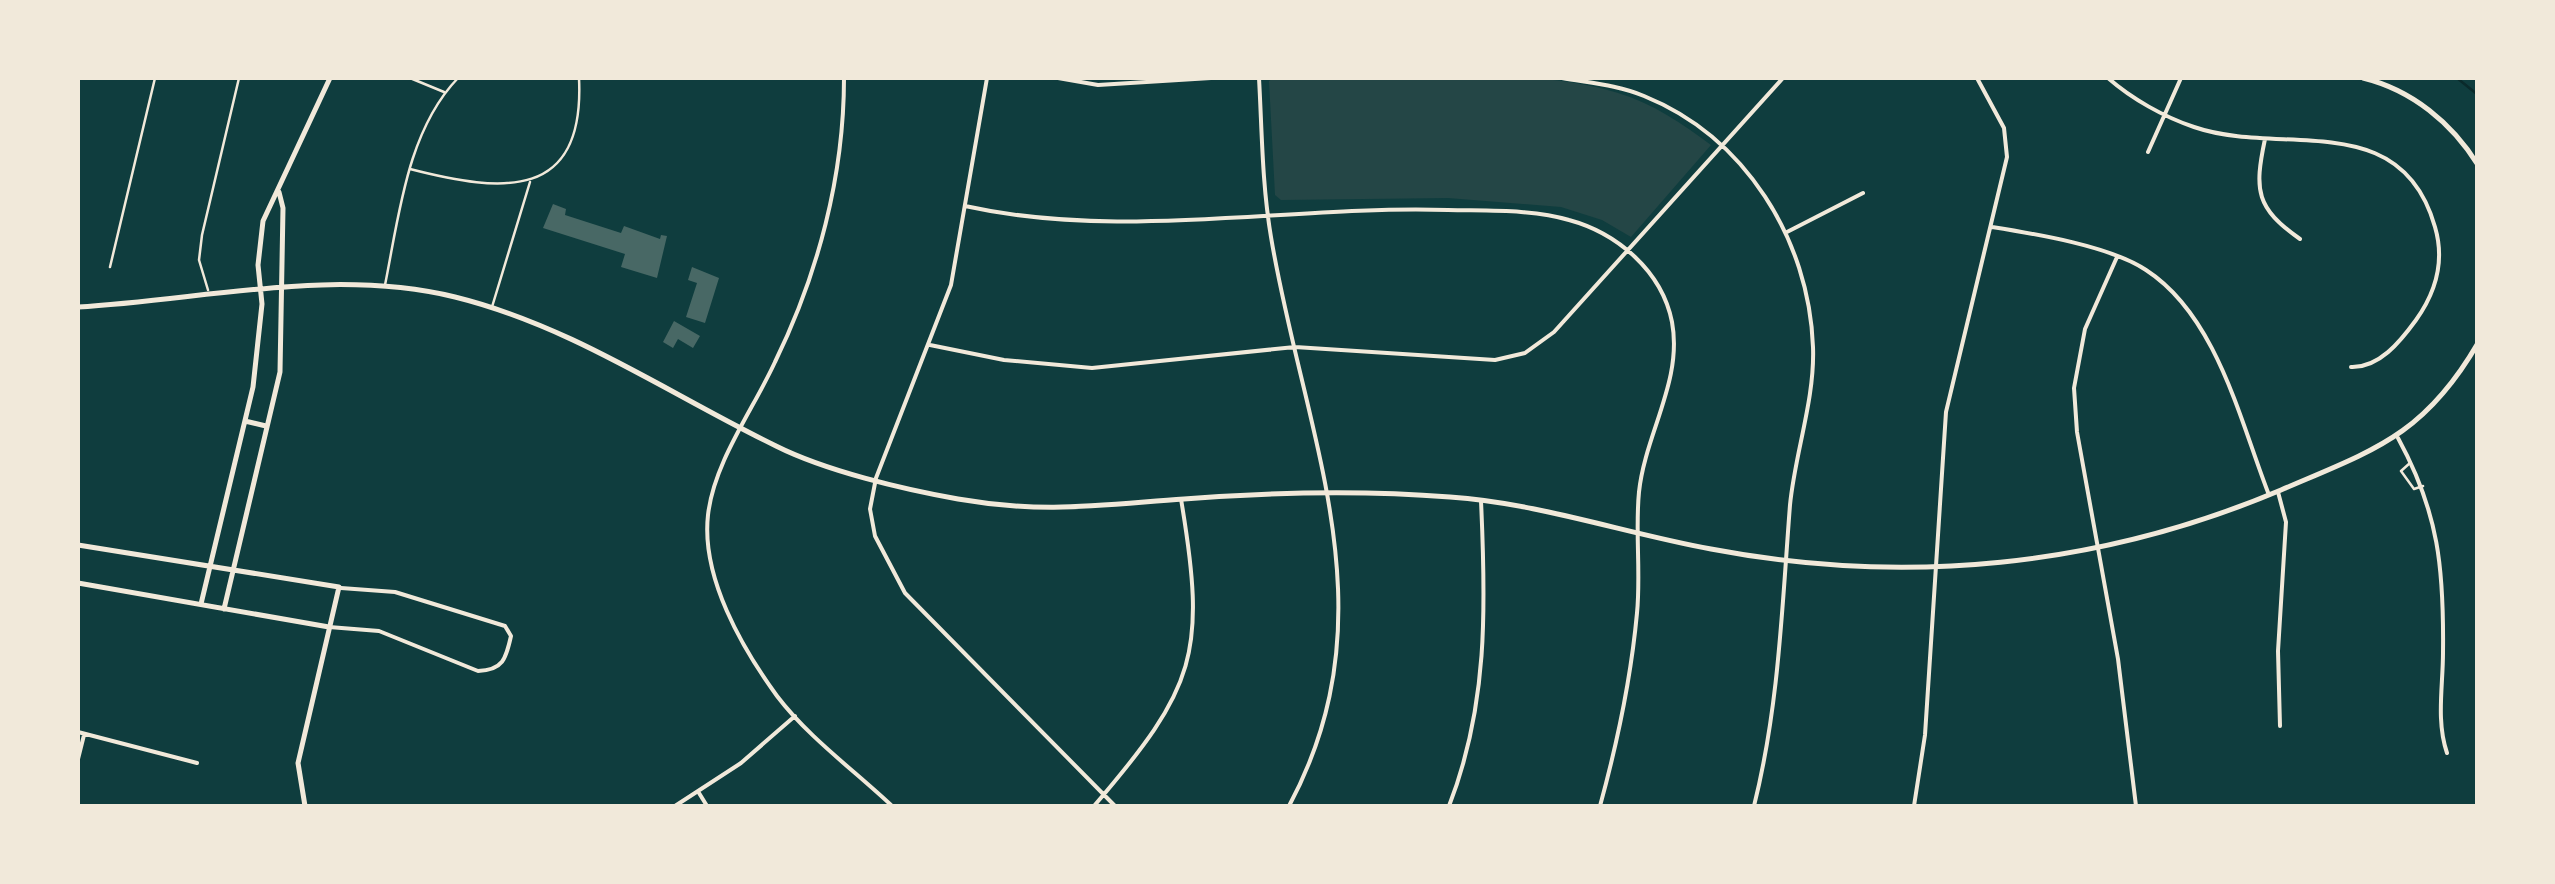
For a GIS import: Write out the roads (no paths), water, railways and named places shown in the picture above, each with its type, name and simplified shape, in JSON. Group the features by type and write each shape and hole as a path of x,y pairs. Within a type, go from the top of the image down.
{"street":[{"path":"201,604 253,387 262,288 263,220 330,78"},
{"path":"844,78 842,156 806,291 710,504 713,565 734,626 754,662 795,716 892,806"},
{"path":"987,78 951,285 876,478 870,509 875,536 905,593 1115,806"},
{"path":"1058,78 1098,85 1211,78"},
{"path":"1260,78 1267,213 1340,566 1333,687 1306,774 1288,806"},
{"path":"1562,78 1643,96 1702,129 1762,190 1786,232 1799,269 1814,348 1791,501 1775,716 1754,806"},
{"path":"930,345 1004,360 1092,368 1295,346 1506,359 1542,344 1782,78"},
{"path":"1914,806 1925,735 1946,412 2006,157 2006,137 1976,78"},
{"path":"2108,78 2164,114 2223,135 2324,140 2374,152 2408,177 2430,212 2440,252 2433,290 2406,334 2387,352 2364,367 2351,367"},
{"path":"2148,152 2181,78"},
{"path":"2363,78 2425,106 2450,129 2478,165"},
{"path":"2265,139 2261,202 2274,220 2300,239"},
{"path":"224,609 280,372 283,287 279,192"},
{"path":"1786,232 1864,193"},
{"path":"964,206 1048,222 1419,209 1564,218 1606,234 1628,250 1664,297 1673,333 1670,379 1644,460 1632,659 1600,806"},
{"path":"1991,226 2117,258 2149,272 2184,308 2213,352 2270,494"},
{"path":"2117,258 2085,329 2074,388 2077,432 2099,547 2136,806"},
{"path":"78,307 283,287 427,291 562,332 794,454 952,498 1050,510 1326,492 1481,501 1787,560 1936,570 2099,547 2174,530 2270,494 2398,438 2451,385 2478,343"},
{"path":"245,421 267,426"},
{"path":"2398,438 2423,486 2438,545 2443,651 2440,731 2447,753"},
{"path":"2277,491 2286,522 2279,613 2280,726"},
{"path":"1094,806 1168,712 1190,653 1196,603 1181,499"},
{"path":"1448,806 1480,692 1486,607 1481,501"},
{"path":"78,545 339,588 395,592 454,607 505,626 511,636 505,662 494,670 478,671 379,631 329,628 78,582"},
{"path":"305,806 298,763 339,588"},
{"path":"675,806 741,764 795,716"},
{"path":"78,759 81,733 196,763"},
{"path":"698,791 706,806"}],"lane":[{"path":"110,267 154,78"},
{"path":"208,292 199,260 202,234 239,78"},
{"path":"370,78 395,78"},
{"path":"410,78 446,92"},
{"path":"385,288 410,169 430,115 458,78"},
{"path":"410,169 486,184 530,182 566,156 578,122 579,78"},
{"path":"491,308 530,182"},
{"path":"2412,462 2401,471 2407,485 2411,489 2423,486"}],"waterway":[{"path":"2457,78 2478,95"}]}
